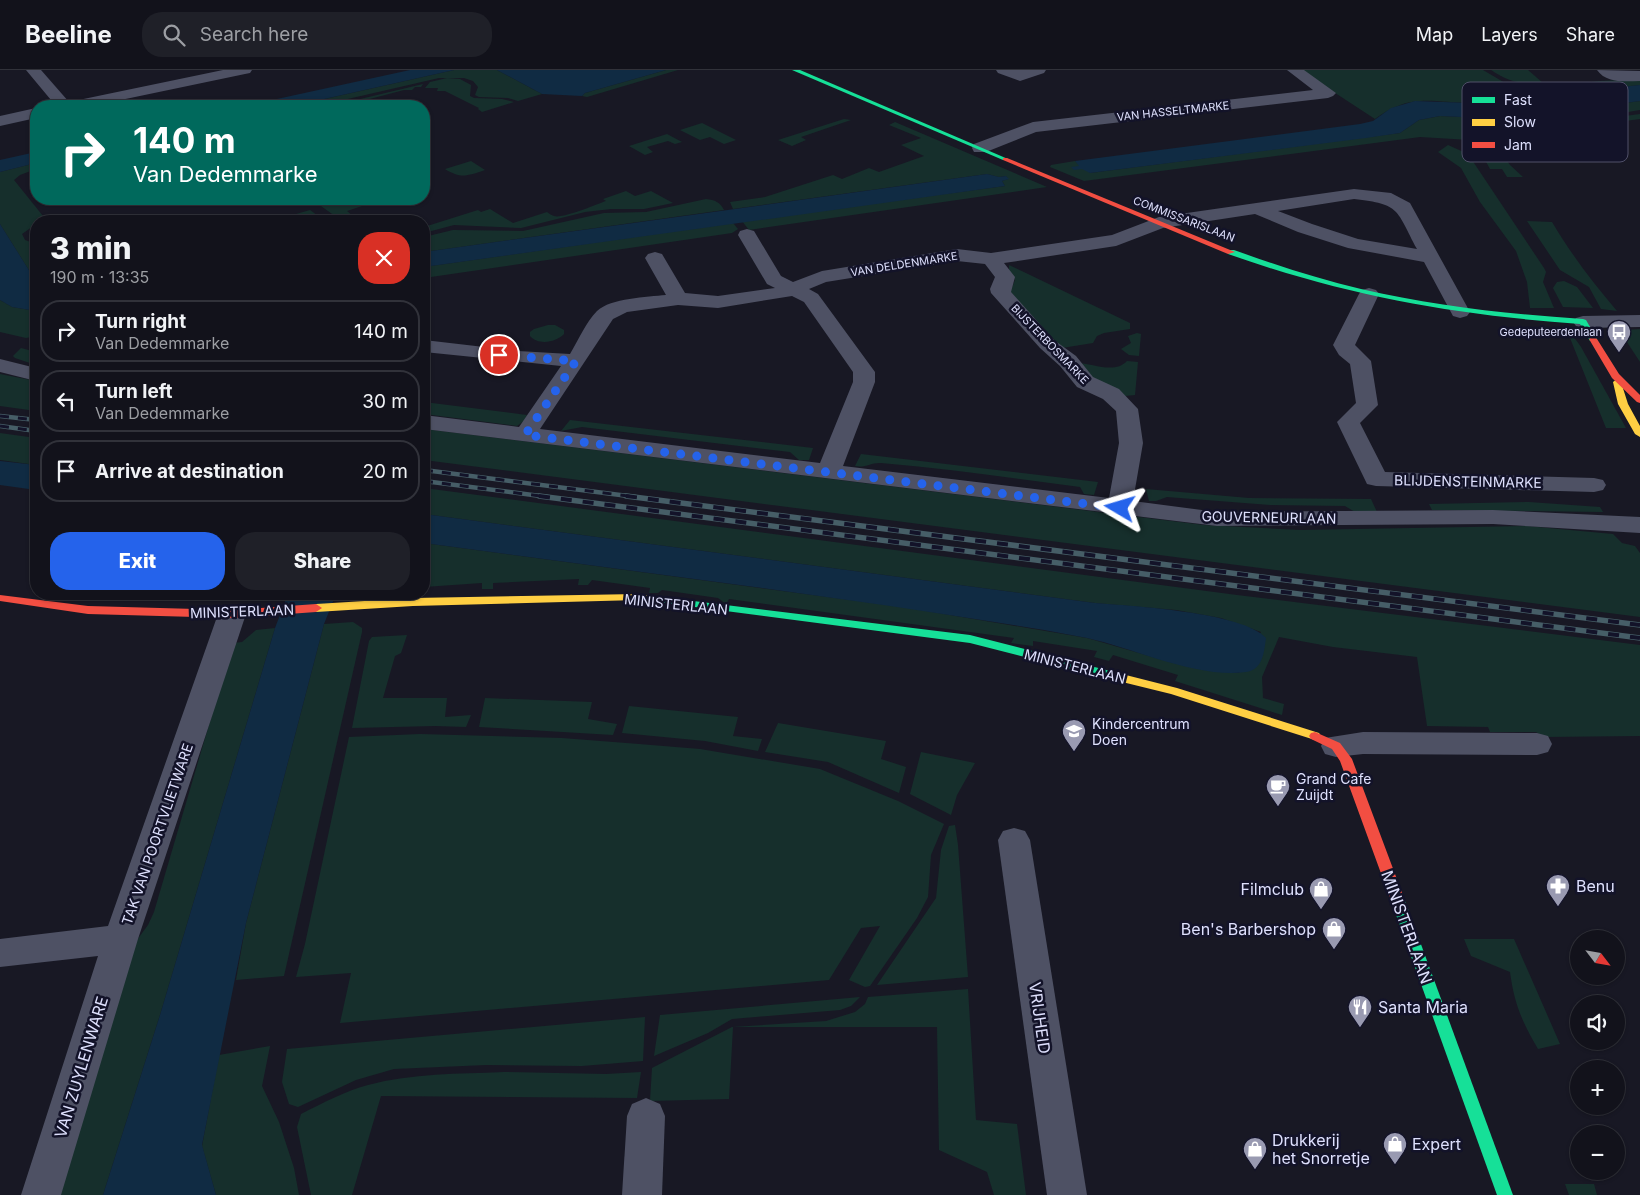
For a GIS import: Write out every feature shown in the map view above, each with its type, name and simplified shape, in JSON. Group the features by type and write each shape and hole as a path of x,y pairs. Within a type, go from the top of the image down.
{"street":[{"path":"33,70 59,100"},
{"path":"97,100 222,72 245,70"},
{"name":"COMMISSARISLAAN","path":"795,70 1159,223 1279,270 1370,294 1460,312 1510,318 1583,322"},
{"path":"1003,70 1020,76 1039,70"},
{"name":"VAN HASSELTMARKE","path":"980,148 1033,127 1328,93 1294,70"},
{"path":"1604,70 1613,76 1640,76"},
{"path":"0,121 30,114"},
{"name":"VAN DELDENMARKE","path":"525,435 605,315 615,309 678,299 718,302 782,292 822,277 957,256 991,259 1116,240 1159,223 1354,194 1385,197 1404,207 1460,312"},
{"path":"1256,208 1305,228 1355,244 1430,257"},
{"path":"746,235 774,280 811,298 864,372 864,382 829,471"},
{"path":"655,258 678,299"},
{"name":"BIJSTERBOSMARKE","path":"991,259 1005,277 1000,288 1001,292 1048,344 1068,361 1085,382 1111,394 1126,409 1132,443 1120,508"},
{"name":"BLIJDENSTEINMARKE","path":"1370,294 1344,345 1346,351 1360,361 1368,405 1348,422 1376,479 1506,481 1594,485"},
{"path":"1640,321 1583,322 1615,376 1623,404 1640,434"},
{"path":"430,347 518,357 576,361"},
{"path":"0,365 30,373"},
{"path":"1615,376 1640,400"},
{"name":"GOUVERNEURLAAN","path":"430,423 1217,519 1493,517 1640,525"},
{"name":"MINISTERLAAN","path":"0,598 88,610 232,614 413,602 638,597 970,639 1173,691 1319,737 1336,746 1346,759 1505,1195"},
{"name":"TAK VAN POORTVLIETWARE","path":"0,953 121,938 232,614"},
{"path":"1336,746 1363,743 1537,744"},
{"name":"VRIJHEID","path":"1014,840 1066,1195"},
{"name":"VAN ZUYLENWARE","path":"40,1195 121,938"},
{"path":"642,1195 646,1116"}],"green space":[{"path":"454,70 497,70 542,94 518,101 508,98 479,97 475,95 478,87 473,81 464,78 439,78 343,100 320,100"},
{"path":"666,70 678,70 587,97 582,96 585,93"},
{"path":"1300,70 1483,70 1503,82 1462,82 1462,103 1411,102 1400,105 1375,119"},
{"path":"1491,70 1528,70 1542,82 1516,82"},
{"path":"447,78 460,79 471,85 470,96 474,98 502,99 514,102 482,112 479,108 445,91 437,91 438,88 425,88 430,82"},
{"path":"1640,79 1640,85 1628,86 1628,82 1591,82"},
{"path":"423,84 421,87 415,87 412,90 404,90 366,100 356,100"},
{"path":"1640,101 1640,110 1628,112 1628,103"},
{"path":"1640,114 1640,119 1628,121 1628,116"},
{"path":"1440,116 1462,117 1462,140 1420,137 1084,181 1050,167 1051,165 1075,161 1090,173 1400,133 1419,120"},
{"path":"844,119 851,120 801,137 806,140 792,146 778,140"},
{"path":"895,122 1047,187 749,230 742,221 1005,186 1002,181 1008,179 1006,176 999,177 987,174 733,209 730,202 765,197 833,175 842,179 869,168 879,172 924,156 901,145 921,138 889,125"},
{"path":"702,123 736,140 724,144 710,137 700,140 680,130"},
{"path":"667,134 682,142 675,144 668,141 647,147 653,152 645,155 629,146"},
{"path":"1448,145 1462,151 1462,162 1473,162 1544,268 1546,272 1543,282 1554,308 1530,308 1527,282 1516,251 1480,202 1461,168 1438,152"},
{"path":"471,161 485,170 464,176 445,169"},
{"path":"1486,162 1508,162 1523,177 1507,177 1502,169 1490,169"},
{"path":"30,164 30,171 20,175 14,180 30,200 30,205 34,205 42,215 30,215 30,228 22,234 25,240 30,242 30,272 0,224 0,172"},
{"path":"626,191 635,196 651,191 673,203 644,209 611,209 585,212 521,228 454,225 430,231 430,225 478,210 481,212 490,209 513,223 547,212 553,216 572,213 606,201 603,199"},
{"path":"706,199 717,202 724,210 430,251 430,236 453,230 523,231 604,213 646,212"},
{"path":"365,205 347,211 352,215 334,215 321,206"},
{"path":"310,210 317,215 292,215"},
{"path":"1527,221 1552,222 1599,290 1617,311 1601,309 1589,287 1560,270"},
{"path":"733,223 738,229 732,233 430,277 430,266"},
{"path":"1009,265 1130,323 1130,329 1104,333 1097,336 1093,343 1062,348 1010,292 1015,280 1009,270"},
{"path":"1564,281 1577,287 1593,308 1563,307 1553,288 1557,282"},
{"path":"0,300 12,307 30,310 30,337 0,332"},
{"path":"555,325 564,330 564,334 557,339 547,342 538,341 530,336 530,332 534,329"},
{"path":"1640,329 1640,362 1621,333 1625,330"},
{"path":"1137,333 1141,334 1139,356 1129,355 1121,349 1131,343 1128,336"},
{"path":"1568,333 1581,347 1626,428 1606,428"},
{"path":"21,348 30,350 30,363 15,358 13,356"},
{"path":"1127,361 1138,362 1135,395 1125,396 1086,377 1075,363 1109,368 1122,365"},
{"path":"0,374 30,380 30,410 0,406"},
{"path":"430,403 527,415 524,421 517,426 430,415"},
{"path":"570,420 813,448 809,460 799,460 790,452 582,427 561,431"},
{"path":"430,430 1204,525 1300,530 1527,526 1613,534 1622,543 1635,546 1640,553 1640,617 430,461"},
{"path":"0,433 30,437 30,464 0,460"},
{"path":"861,454 1098,482 1094,495 1084,494 1080,487 981,474 881,463 855,466"},
{"path":"430,489 1237,595 1640,645 1640,736 1544,737 1536,732 1490,732 1488,727 1427,726 1417,657 1333,647 1279,637 1262,677 1263,698 1284,704 1282,715 1175,681 1178,675 1113,655 1109,661 1094,657 1097,651 1033,641 1033,646 1011,643 1014,638 729,599 726,604 718,598 662,590 658,593 649,593 650,588 592,580 588,585 578,585 579,579 493,583 493,589 482,589 482,583 430,587 430,544 903,607 1087,638 1170,662 1212,671 1239,673 1261,632 1221,618 1176,610 1095,603 430,515"},
{"path":"1146,489 1249,498 1371,499 1377,512 1355,512 1345,506 1270,505 1167,497 1156,501 1149,501"},
{"path":"1529,502 1600,507 1603,512 1432,510 1429,504"},
{"path":"353,622 362,628 362,632 284,976 236,980 246,923 324,624"},
{"path":"275,628 160,1015 103,1195 60,1195 131,948 148,925 154,912 233,643 242,642 256,630"},
{"path":"407,635 401,653 395,656 383,698 447,698 445,717 471,715 466,727 352,728 369,641 372,637"},
{"path":"485,698 592,702 588,719 617,724 613,735 479,727"},
{"path":"629,706 738,717 733,736 762,739 758,751 705,741 622,733"},
{"path":"778,723 886,741 881,759 906,767 899,793 828,762 765,752"},
{"path":"420,734 562,738 700,749 820,769 898,801 944,824 931,855 928,897 917,918 870,986 865,987 849,980 880,926 861,928 829,980 340,1023 351,973 296,977 305,944 349,737"},
{"path":"921,752 975,763 957,795 951,815 910,794"},
{"path":"955,825 968,977 877,985 936,898 941,850 949,826"},
{"path":"1464,939 1514,939 1560,1044 1538,1049 1527,1030 1520,1012 1510,972 1471,956"},
{"path":"968,989 976,1120 1017,1124 1026,1195 994,1195 987,1172 939,1150 937,1027 733,1027 729,1099 650,1101 652,1068 732,1027 826,1021 855,1012 865,1004 868,997"},
{"path":"860,997 851,1006 840,1010 732,1019 708,1033 654,1056 660,1015"},
{"path":"645,1017 643,1061 582,1066 486,1065 394,1069 356,1080 298,1107 289,1104 282,1082 287,1049"},
{"path":"270,1046 262,1086 279,1122 294,1168 299,1195 216,1195 202,1146 219,1055"},
{"path":"504,1072 606,1074 641,1072 637,1098 381,1096 352,1195 311,1195 297,1127 301,1114 351,1091 385,1081 436,1075"},
{"path":"1565,1184 1594,1184 1597,1195 1569,1195"}],"water":[{"path":"410,70 454,70 320,100 272,100"},
{"path":"497,70 666,70 585,93 582,96 542,94"},
{"path":"1640,85 1640,101 1628,103 1628,86"},
{"path":"1415,101 1462,103 1462,117 1440,116 1419,120 1400,133 1366,138 1090,173 1082,169 1074,170 1071,167 1079,166 1075,161 1360,124 1373,121 1391,108"},
{"path":"30,153 30,164 0,172 0,160"},
{"path":"987,174 999,177 1006,176 1009,179 1002,181 1005,186 430,266 430,251"},
{"path":"0,224 30,272 30,310 12,307 0,300"},
{"path":"0,461 30,464 30,489 0,485"},
{"path":"430,515 1095,603 1185,612 1235,622 1254,629 1266,638 1262,660 1256,668 1252,671 1227,673 1187,667 1087,638 812,595 430,544"},
{"path":"286,600 334,600 324,624 246,923 202,1145 216,1195 103,1195 160,1015 275,628"}],"railway":[{"path":"0,416 30,419"},
{"path":"0,426 30,430"},
{"path":"430,471 636,497"},
{"path":"430,482 548,497"},
{"path":"539,496 1640,638"},
{"path":"626,496 1640,625"}],"traffic: fast":[{"path":"795,70 1005,159"},
{"path":"1231,252 1317,281 1404,301 1492,314 1583,322 1593,339"},
{"path":"653,599 970,639 1114,676"},
{"path":"1397,898 1505,1195"}],"traffic: slow":[{"path":"1617,382 1623,404 1640,434"},
{"path":"316,608 413,602 638,597 653,599"},
{"path":"1114,676 1173,691 1315,736"}],"traffic: jam":[{"path":"1005,159 1231,252"},
{"path":"1593,339 1615,376 1640,400"},
{"path":"0,598 88,610 232,614 316,608"},
{"path":"1315,736 1336,746 1346,759 1397,898"}],"place":[{"name":"Gedeputeerdenlaan","path":"1619,353"},
{"name":"Kindercentrum Doen","path":"1074,752"},
{"name":"Grand Cafe Zuijdt","path":"1278,807"},
{"name":"Benu","path":"1558,907"},
{"name":"Filmclub","path":"1321,910"},
{"name":"Ben's Barbershop","path":"1334,950"},
{"name":"Santa Maria","path":"1360,1028"},
{"name":"Expert","path":"1395,1165"},
{"name":"Drukkerij het Snorretje","path":"1255,1170"}],"route":[{"path":"499,355 576,361 525,435 1120,508"}]}
